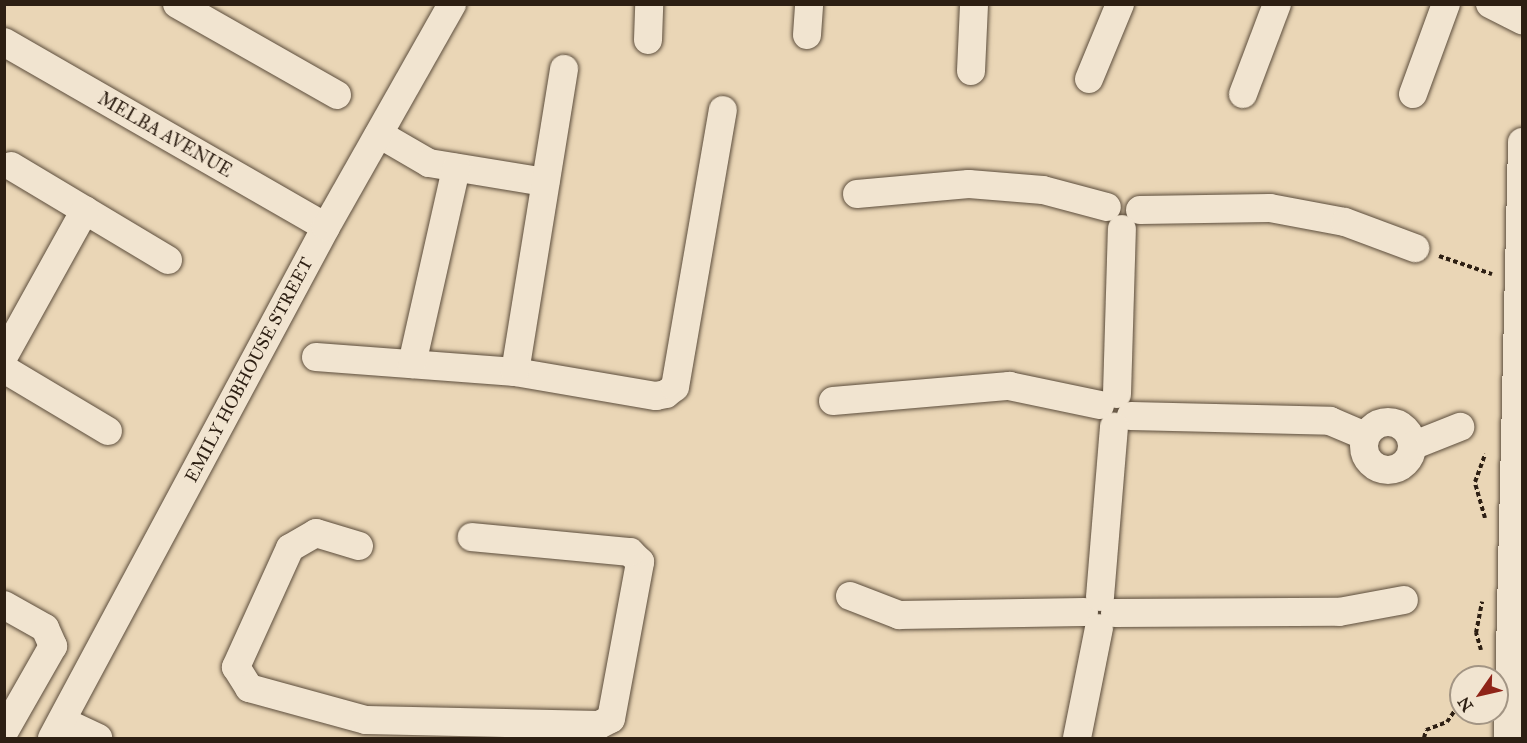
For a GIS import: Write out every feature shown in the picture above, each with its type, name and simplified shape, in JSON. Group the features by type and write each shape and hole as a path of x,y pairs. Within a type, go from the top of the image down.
{"street":[{"name":"EMILY HOBHOUSE STREET","path":"57,730 326,228 453,4"},
{"path":"648,40 649,4"},
{"path":"807,35 808,4"},
{"path":"971,70 974,4"},
{"path":"1089,79 1120,4"},
{"path":"1243,94 1278,4"},
{"path":"1413,94 1446,4"},
{"path":"1490,4 1522,20"},
{"path":"188,7 337,95"},
{"name":"MELBA AVENUE","path":"4,42 326,228"},
{"path":"514,372 564,69"},
{"path":"316,357 514,372 656,396 675,387 723,110"},
{"path":"379,134 429,163 545,182"},
{"path":"1508,738 1522,150"},
{"path":"11,166 168,260"},
{"path":"412,364 456,168"},
{"path":"857,194 969,184 1043,190 1123,216 1270,208 1345,222 1415,248"},
{"path":"4,356 85,210"},
{"path":"1077,738 1099,612 1115,410 1123,216"},
{"path":"4,369 108,431"},
{"path":"833,400 1009,386 1115,410 1330,422 1365,436 1365,455 1378,468 1405,463 1412,446 1460,427"},
{"path":"359,546 316,532 290,548 236,667 249,688 363,729 599,725 611,719 640,562 630,552 472,537"},
{"path":"850,596 899,615 1339,612 1404,600"},
{"path":"4,605 45,628 53,646 4,732"},
{"path":"57,730 98,738"}],"path":[{"path":"1424,738 1426,730 1447,722 1449,719"}]}
